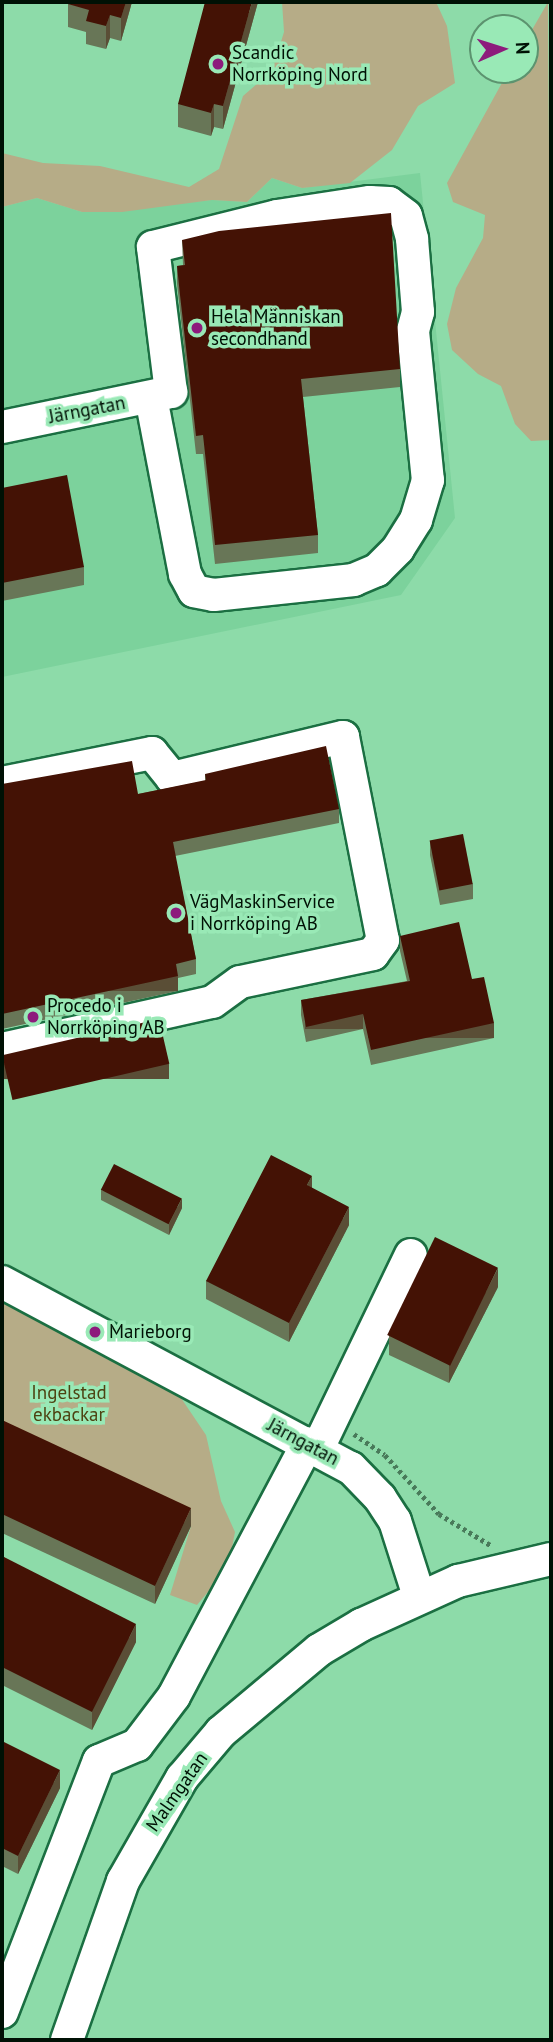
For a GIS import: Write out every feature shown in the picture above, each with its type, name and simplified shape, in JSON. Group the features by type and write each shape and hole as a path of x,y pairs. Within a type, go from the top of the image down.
{"street":[{"path":"370,202 389,203 406,216 412,239 418,312 413,331 428,480 415,520 398,549 377,570 354,579 214,594 194,591 185,574 161,395 153,247 276,216 370,202"},
{"name":"Järngatan","path":"2,427 161,395"},
{"path":"2,783 152,752 172,778 343,737 383,940 373,954 240,982 212,1002 2,1049"},
{"path":"2,2012 99,1760 137,1745 174,1696 313,1445 411,1255"},
{"name":"Järngatan","path":"2,1282 313,1445 351,1468 380,1498 406,1549 419,1596"},
{"path":"419,1596 499,1569 551,1559"},
{"name":"Malmgatan","path":"67,2040 123,1881 182,1778 221,1732 309,1658 419,1596"}],"shaded area":[{"path":"420,173 455,518 401,595 2,677 2,207 37,198 82,212 212,200 247,202 272,178 302,188"}],"green space":[{"path":"282,2 436,2 447,26 455,83 418,106 392,150 350,183 302,188 272,178 247,202 212,200 122,212 82,212 37,198 2,207 2,153 43,163 100,166 189,187 219,169 243,96 272,71 284,32"},
{"path":"548,2 551,440 531,441 515,424 501,386 478,374 452,350 447,324 456,288 483,238 485,215 453,202 447,183 501,84 539,84 539,18"},
{"name":"Ingelstad ekbackar","path":"2,1302 179,1395 206,1435 221,1501 235,1532 228,1568 197,1605 170,1595 191,1526 2,1438"}],"building":[{"path":"68,2 126,2 121,18 110,15 106,26 86,21 89,10"},
{"name":"Scandic Norrköping Nord","path":"205,2 252,2 223,106 214,104 211,113 178,104"},
{"path":"391,213 400,369 301,379 318,535 215,545 203,435 196,436 180,295 177,266 185,265 182,240 219,231"},
{"path":"67,475 84,567 2,583 2,488"},
{"path":"326,746 339,809 173,842 196,959 176,964 178,976 2,1014 2,784 132,761 138,794 206,780 205,774"},
{"path":"463,834 473,884 439,891 430,840"},
{"path":"459,922 472,979 484,977 494,1023 371,1050 363,1014 306,1027 301,1000 410,981 400,936"},
{"path":"159,1019 169,1064 12,1100 2,1055"},
{"path":"271,1155 312,1176 307,1185 349,1207 289,1323 206,1281"},
{"path":"114,1164 182,1199 169,1224 101,1190"},
{"path":"435,1237 498,1268 450,1366 387,1335"},
{"path":"2,1420 191,1508 155,1586 2,1514"},
{"path":"2,1556 136,1624 92,1712 2,1667"},
{"path":"2,1741 60,1770 18,1856 2,1848"}],"place":[{"name":"Scandic Norrköping Nord","path":"218,64"},
{"name":"Hela Människan secondhand","path":"197,328"},
{"name":"VägMaskinService i Norrköping AB","path":"176,913"},
{"name":"Procedo i Norrköping AB","path":"33,1017"},
{"name":"Marieborg","path":"95,1332"}]}
